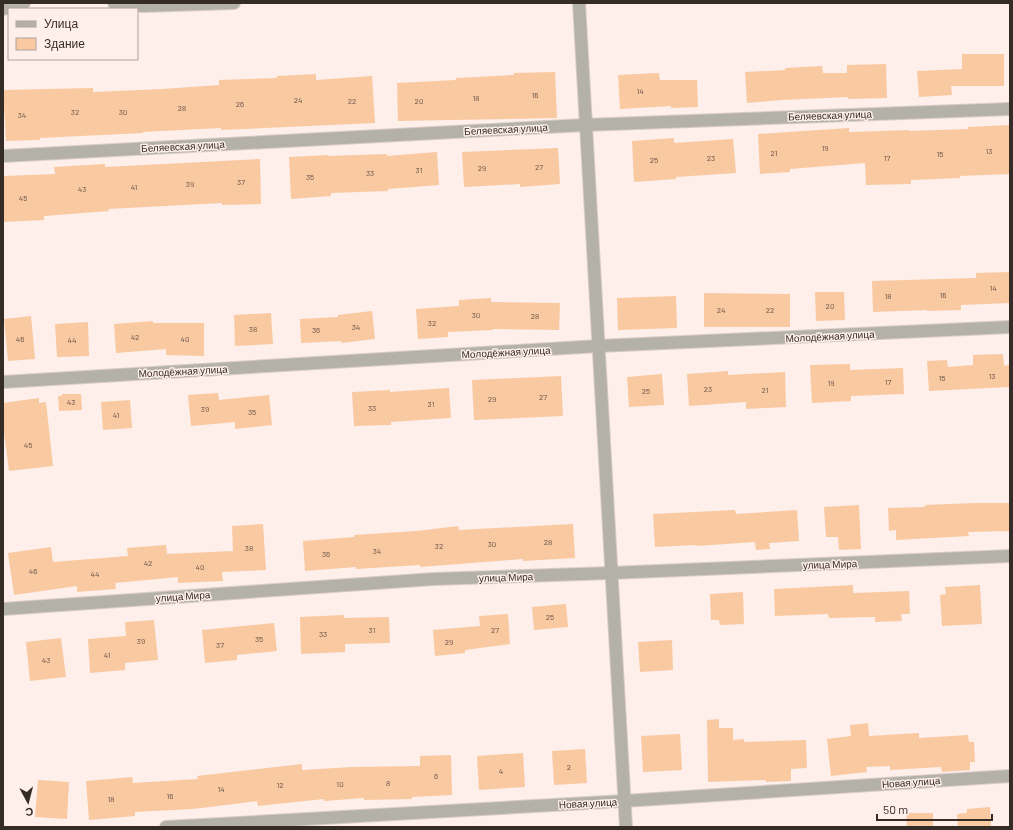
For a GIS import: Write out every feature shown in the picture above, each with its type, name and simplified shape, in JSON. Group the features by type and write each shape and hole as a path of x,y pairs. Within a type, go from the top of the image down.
{"street":[{"path":"3,9 24,3"},
{"path":"114,3 143,6 234,3"},
{"path":"579,3 626,827"},
{"name":"Беляевская улица","path":"3,156 585,125 1010,109"},
{"name":"Молодёжная улица","path":"3,382 599,346 1010,328"},
{"name":"улица Мира","path":"3,609 434,579 1010,556"},
{"name":"Новая улица","path":"166,827 1010,776"}],"building":[{"path":"962,54 1004,54 1004,86 951,86 952,95 919,97 917,71 962,69"},
{"path":"886,64 887,98 848,99 848,97 747,103 745,72 822,66 823,73 847,73 847,65"},
{"path":"555,72 557,118 398,121 397,83 456,80 456,78 514,75 514,73"},
{"path":"659,73 660,80 697,80 698,107 671,108 671,106 620,109 618,75"},
{"path":"316,74 316,80 372,76 375,123 221,130 221,128 6,141 3,90 93,88 93,92 163,89 219,85 219,80 277,78 277,76"},
{"path":"1010,125 1010,174 911,180 911,184 866,185 865,163 790,169 790,172 760,174 758,134 849,128 849,132 909,131 968,129 968,127"},
{"path":"674,138 674,143 733,139 736,173 676,177 676,179 634,182 632,141"},
{"path":"558,148 560,184 520,187 520,184 464,187 462,152"},
{"path":"437,152 439,185 388,189 388,191 331,193 331,196 291,199 289,157 387,154 387,156"},
{"path":"260,159 261,204 222,205 222,203 108,209 109,211 44,216 44,220 3,222 3,176 55,174 54,167 105,164 105,167"},
{"path":"1010,272 1010,303 961,305 961,310 873,312 872,281 976,278 976,273"},
{"path":"815,292 844,292 845,320 816,321"},
{"path":"704,293 790,294 790,327 704,327"},
{"path":"676,296 677,328 618,330 617,298"},
{"path":"491,298 491,302 560,303 559,330 493,329 448,332 448,337 418,339 416,309 459,306 459,300"},
{"path":"372,311 375,339 341,343 341,341 301,343 300,319 338,317 338,315"},
{"path":"271,313 273,344 235,346 234,315"},
{"path":"31,316 35,359 8,361 4,319"},
{"path":"153,321 153,323 204,323 204,356 166,355 166,349 116,353 114,324"},
{"path":"88,322 89,356 57,357 55,324"},
{"path":"1003,354 1004,366 1009,365 1010,387 929,391 927,361 947,360 948,367 973,365 973,355"},
{"path":"850,364 850,370 903,368 904,394 851,396 851,401 812,403 810,365"},
{"path":"728,371 728,375 785,372 786,407 746,409 746,402 689,406 687,374"},
{"path":"662,374 664,405 629,407 627,377"},
{"path":"561,376 563,416 474,420 472,380"},
{"path":"449,388 451,418 391,422 391,425 354,426 352,392 390,390 390,392"},
{"path":"218,393 219,400 269,395 272,425 235,429 235,422 191,426 188,395"},
{"path":"62,394 81,394 82,410 59,411 58,396 62,396"},
{"path":"39,398 39,403 46,402 53,466 9,471 3,425 3,403"},
{"path":"130,400 132,428 103,430 101,402"},
{"path":"974,503 1010,503 1010,531 968,532 969,536 896,540 896,530 889,531 888,508"},
{"path":"859,505 861,549 839,550 838,537 826,537 824,507"},
{"path":"735,510 736,514 797,510 799,541 769,543 770,549 756,550 755,542 655,547 653,514"},
{"path":"263,524 266,570 222,572 223,581 178,583 178,577 115,583 116,589 77,592 77,586 14,595 8,553 51,547 53,562 128,556 127,548 166,545 167,554 233,551 232,526"},
{"path":"573,524 575,558 523,561 523,559 420,567 420,565 356,569 356,567 305,571 303,541 458,526 459,530"},
{"path":"853,585 853,593 909,591 910,614 901,614 902,621 875,622 875,617 829,618 828,614 775,616 774,589"},
{"path":"980,585 982,624 942,626 940,595 946,594 945,587"},
{"path":"743,592 744,624 720,625 719,620 711,620 710,594"},
{"path":"566,604 568,627 534,630 532,607"},
{"path":"508,614 510,644 465,650 465,653 435,656 433,630 480,626 479,616"},
{"path":"344,615 344,618 389,617 390,643 345,644 345,652 301,654 300,617"},
{"path":"154,620 158,660 125,663 125,670 90,673 88,639 126,636 125,622"},
{"path":"274,623 277,651 237,655 237,660 205,663 202,630"},
{"path":"61,638 66,677 30,681 26,642"},
{"path":"672,640 673,670 640,672 638,642"},
{"path":"719,719 719,728 733,728 733,740 744,739 744,742 806,740 807,768 791,769 791,781 766,782 766,780 708,782 707,720"},
{"path":"868,723 869,736 919,733 919,738 968,735 969,742 974,742 975,762 970,762 970,770 942,772 941,767 890,770 890,766 866,767 867,772 831,776 827,739 851,736 850,725"},
{"path":"680,734 682,770 643,772 641,736"},
{"path":"585,749 587,783 554,785 552,751"},
{"path":"523,753 525,787 479,790 477,756"},
{"path":"451,755 452,795 412,797 412,799 364,800 364,798 324,801 324,799 258,806 257,801 193,809 135,812 135,816 89,820 86,781 132,777 133,783 198,779 197,776 302,764 302,770 352,767 420,766 420,756"},
{"path":"38,780 69,782 67,819 35,817"},
{"path":"990,807 991,827 958,827 957,814 967,813 967,809"},
{"path":"906,813 933,813 933,827 907,827"}]}
